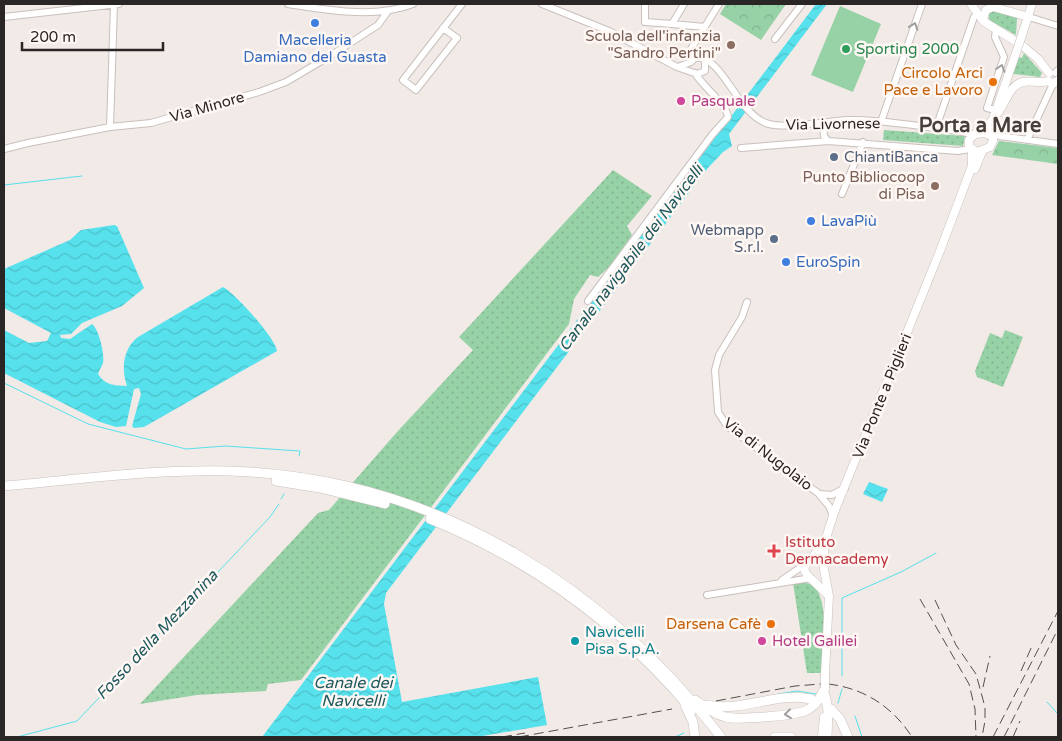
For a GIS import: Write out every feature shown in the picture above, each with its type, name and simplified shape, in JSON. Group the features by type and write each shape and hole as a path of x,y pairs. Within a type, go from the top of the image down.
{"highway":[{"path":"4,486 188,471 263,473 321,485"},
{"path":"4,492 187,477 255,479 363,491 420,509 474,532 518,554 575,591 619,626 721,737"},
{"path":"683,694 718,714 735,718 799,713 814,706 825,691"},
{"path":"825,691 828,710 826,737"},
{"path":"683,694 696,737"},
{"path":"683,694 714,737"},
{"path":"702,704 729,708 792,697 811,699"},
{"path":"831,709 840,719 848,737"},
{"path":"775,737 791,737"}],"main road":[{"path":"971,4 981,19 1018,39"},
{"path":"977,4 993,27"},
{"path":"994,115 995,136 991,146 982,152 971,150 968,143 974,135 982,132 994,115 1020,49 1018,39 1029,17 1032,5"},
{"path":"984,16 987,10 994,7 1029,17"},
{"path":"1020,49 1036,57 1055,78"},
{"path":"994,115 1004,107 1011,91 1017,84 1025,81 1055,78"},
{"path":"982,132 995,136"},
{"name":"Via Ponte a Piglieri","path":"940,251 972,166 971,150"},
{"name":"Via Ponte a Piglieri","path":"822,564 825,541 833,516 982,152"},
{"name":"Via Ponte a Piglieri","path":"809,561 825,541"},
{"path":"822,737 829,602 822,564 819,561 809,561 805,571 824,590 829,602"},
{"path":"811,578 818,578 823,573"}],"street":[{"path":"110,128 114,4"},
{"path":"4,17 119,4"},
{"path":"288,4 324,9 388,11 413,4"},
{"path":"443,28 457,38 416,90 403,80 443,28 462,4"},
{"path":"542,4 599,26 678,67 694,72 719,69"},
{"path":"645,4 644,22 705,27"},
{"path":"672,24 684,4"},
{"path":"702,82 704,72 698,56 697,41 719,4"},
{"path":"775,39 802,4"},
{"path":"880,122 922,4"},
{"name":"Via Minore","path":"4,150 28,142 151,123 259,92 286,82 378,25 388,11"},
{"path":"1029,17 1058,26"},
{"path":"936,128 974,18"},
{"path":"993,27 1004,58 987,108 994,115"},
{"path":"678,67 691,62 698,56"},
{"name":"Via Livornese","path":"698,56 719,69 736,97 753,116 772,125 823,124 848,120 936,128 974,135"},
{"path":"588,301 712,134 728,117 723,106 706,89 694,72 691,62"},
{"path":"1027,140 1055,78"},
{"path":"823,124 824,136 828,141"},
{"path":"995,136 1058,144"},
{"path":"741,148 828,141 863,142 958,151 971,150"},
{"path":"842,194 863,142"},
{"name":"Via di Nugolaio","path":"746,302 742,317 717,360 715,379 720,416 727,426 818,493 829,506 833,516"},
{"name":"Via di Nugolaio","path":"818,493 833,495 844,488"},
{"path":"776,582 809,561"},
{"path":"708,595 776,582 811,578"}],"green space":[{"path":"726,4 786,4 761,40 720,14"},
{"name":"Sporting 2000","path":"840,6 881,24 853,92 811,75"},
{"path":"993,10 1017,18 1016,35 989,20 989,13"},
{"path":"1024,53 1042,73 1040,77 1013,74 1019,57 1022,58"},
{"path":"884,130 965,136 963,146 883,140"},
{"path":"999,141 1058,148 1058,164 992,155"},
{"path":"613,170 652,196 627,226 632,235 610,266 598,277 590,275 574,299 569,324 301,680 268,684 266,691 197,695 140,704 318,513 329,510 397,432 473,350 459,337"},
{"path":"1005,330 1023,337 1003,387 977,377 975,371 990,333 1002,338"},
{"path":"793,583 812,585 822,601 824,639 821,673 807,673"}],"water":[{"name":"Canale dei Navicelli","path":"816,4 827,4 729,134 732,146 723,152 707,169 386,593 384,604 402,702 538,677 547,725 477,737 262,737"},
{"path":"117,226 144,288 122,306 82,323 71,334 60,335 61,338 70,339 92,324 95,327 102,348 103,359 98,374 104,381 127,386 124,366 126,353 133,342 138,337 223,287 254,317 270,337 277,351 144,427 134,428 132,426 141,394 139,388 134,389 126,426 116,427 100,422 4,373 4,330 29,343 47,341 51,333 4,308 4,269 70,240 81,230"},
{"path":"869,482 888,489 882,502 863,494"}],"waterway":[{"path":"9,145 54,135"},
{"path":"4,185 82,176"},
{"path":"4,383 88,424 186,449 225,446 300,451 299,456"},
{"path":"281,499 284,494"},
{"name":"Fosso della Mezzanina","path":"17,737 77,721 270,517 279,504"},
{"path":"842,676 842,598 901,572 936,553"},
{"path":"838,703 842,689"},
{"path":"778,694 797,691 816,694"},
{"path":"1047,702 1058,714"},
{"path":"855,716 862,737"},
{"path":"675,737 684,733"}],"railway":[{"path":"920,599 969,684 975,709 976,737"},
{"path":"935,600 956,645 976,674 985,707 982,737"},
{"path":"993,737 1058,611"},
{"path":"1004,737 1058,629"},
{"path":"1021,671 1032,646"},
{"path":"983,687 990,656"},
{"path":"716,701 795,686 821,684"},
{"path":"828,684 854,690 876,701 887,708 912,737"},
{"path":"519,737 672,709"},
{"path":"1013,737 1020,721"},
{"path":"502,737 525,733"}],"place":[{"name":"Macelleria Damiano del Guasta","path":"315,23"},
{"name":"Scuola dell'infanzia \"Sandro Pertini\"","path":"731,45"},
{"name":"Sporting 2000","path":"846,49"},
{"name":"Circolo Arci Pace e Lavoro","path":"993,82"},
{"name":"Pasquale","path":"681,101"},
{"name":"ChiantiBanca","path":"834,157"},
{"name":"Punto Bibliocoop di Pisa","path":"935,186"},
{"name":"LavaPiù","path":"811,221"},
{"name":"Webmapp S.r.l.","path":"774,239"},
{"name":"EuroSpin","path":"786,262"},
{"name":"Istituto Dermacademy","path":"774,551"},
{"name":"Darsena Cafè","path":"771,624"},
{"name":"Navicelli Pisa S.p.A.","path":"575,641"},
{"name":"Hotel Galilei","path":"762,641"}],"district":[{"name":"Porta a Mare","path":"980,126"}],"water label":[{"name":"Canale navigabile dei Navicelli","path":"631,258"}]}
